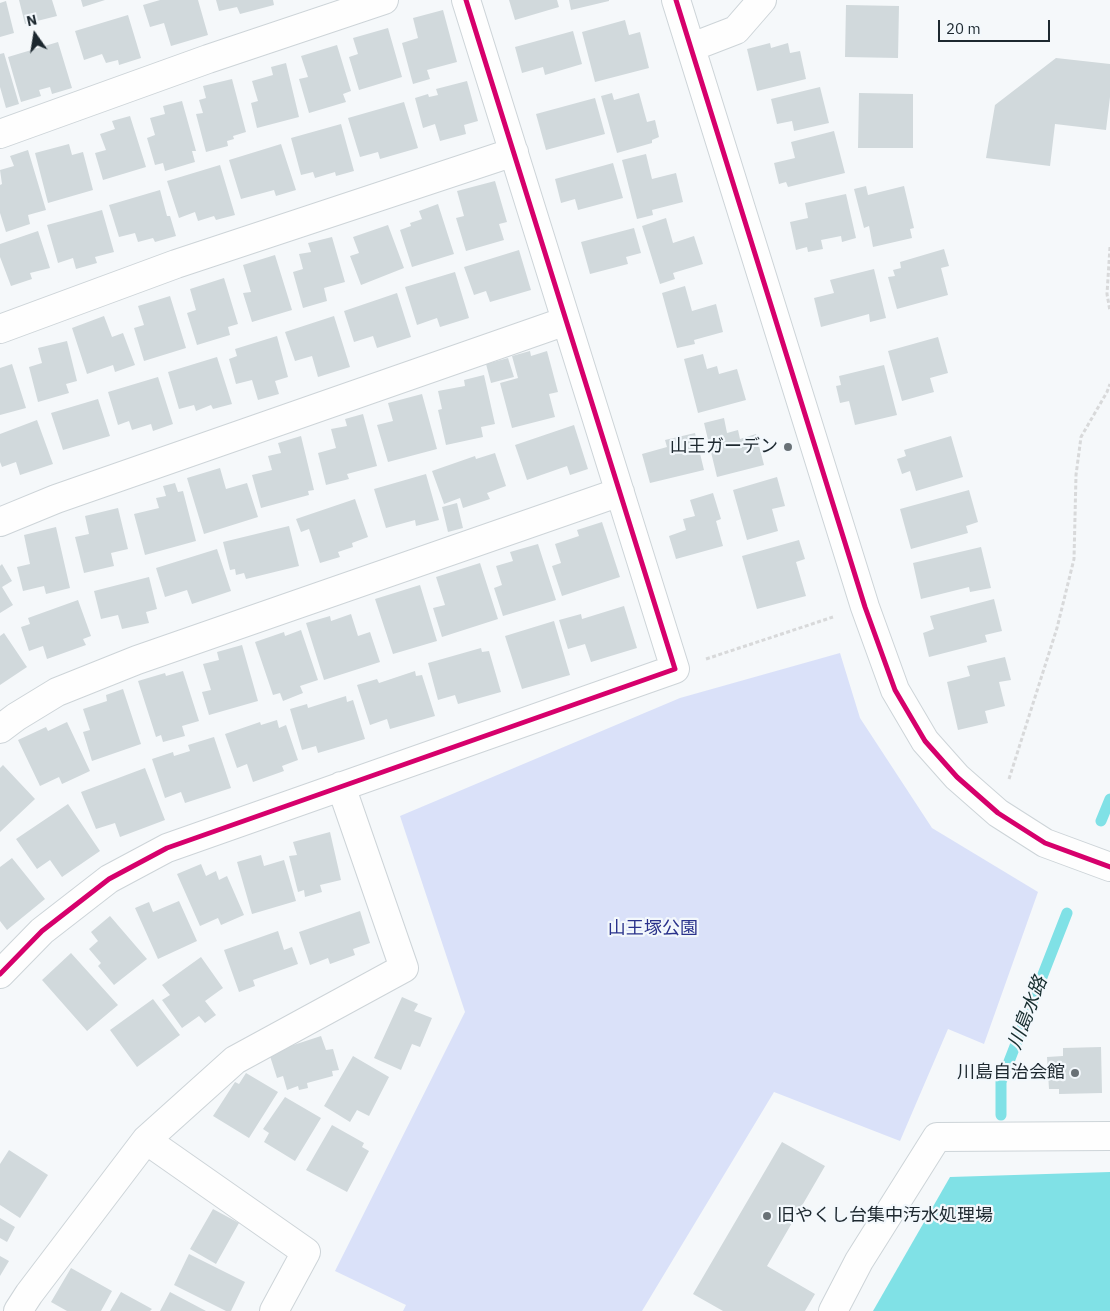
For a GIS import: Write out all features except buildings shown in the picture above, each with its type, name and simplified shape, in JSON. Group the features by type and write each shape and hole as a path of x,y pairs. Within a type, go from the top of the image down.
{"street":[{"path":"0,134 384,0"},
{"path":"0,974 42,931 110,879 167,848 675,669 466,0"},
{"path":"676,0 865,607 895,690 925,741 957,777 998,813 1045,843 1110,866"},
{"path":"692,47 736,30 762,0"},
{"path":"0,328 176,264 514,152"},
{"path":"0,522 56,499 566,321"},
{"path":"0,729 57,692 137,660 620,492"},
{"path":"18,1311 146,1140 235,1060 404,968 341,786"},
{"path":"833,1311 859,1261 937,1137 1110,1136"},
{"path":"146,1140 306,1252 274,1311"}],"path":[{"path":"1110,247 1107,294 1110,312"},
{"path":"998,813 1057,628 1074,559 1076,475 1081,437 1110,384"},
{"path":"675,669 865,607"}],"green space":[{"name":"山王塚公園","path":"840,653 860,718 932,828 1038,892 984,1044 948,1029 900,1141 774,1092 642,1311 403,1311 406,1305 335,1271 465,1012 400,816 680,698"}],"water":[{"path":"1110,1172 1110,1311 873,1311 950,1177"}],"waterway":[{"name":"川島水路","path":"1101,821 1110,799"},
{"name":"川島水路","path":"1001,1115 1001,1082 1067,913"}],"cycle path":[{"path":"0,974 42,931 109,879 167,848 675,669 466,0"},
{"path":"676,0 865,607 895,690 925,741 957,777 998,813 1045,843 1110,867"}],"place":[{"name":"山王ガーデン","path":"788,447"},
{"name":"川島自治会館","path":"1075,1073"},
{"name":"旧やくし台集中汚水処理場","path":"767,1216"}]}
